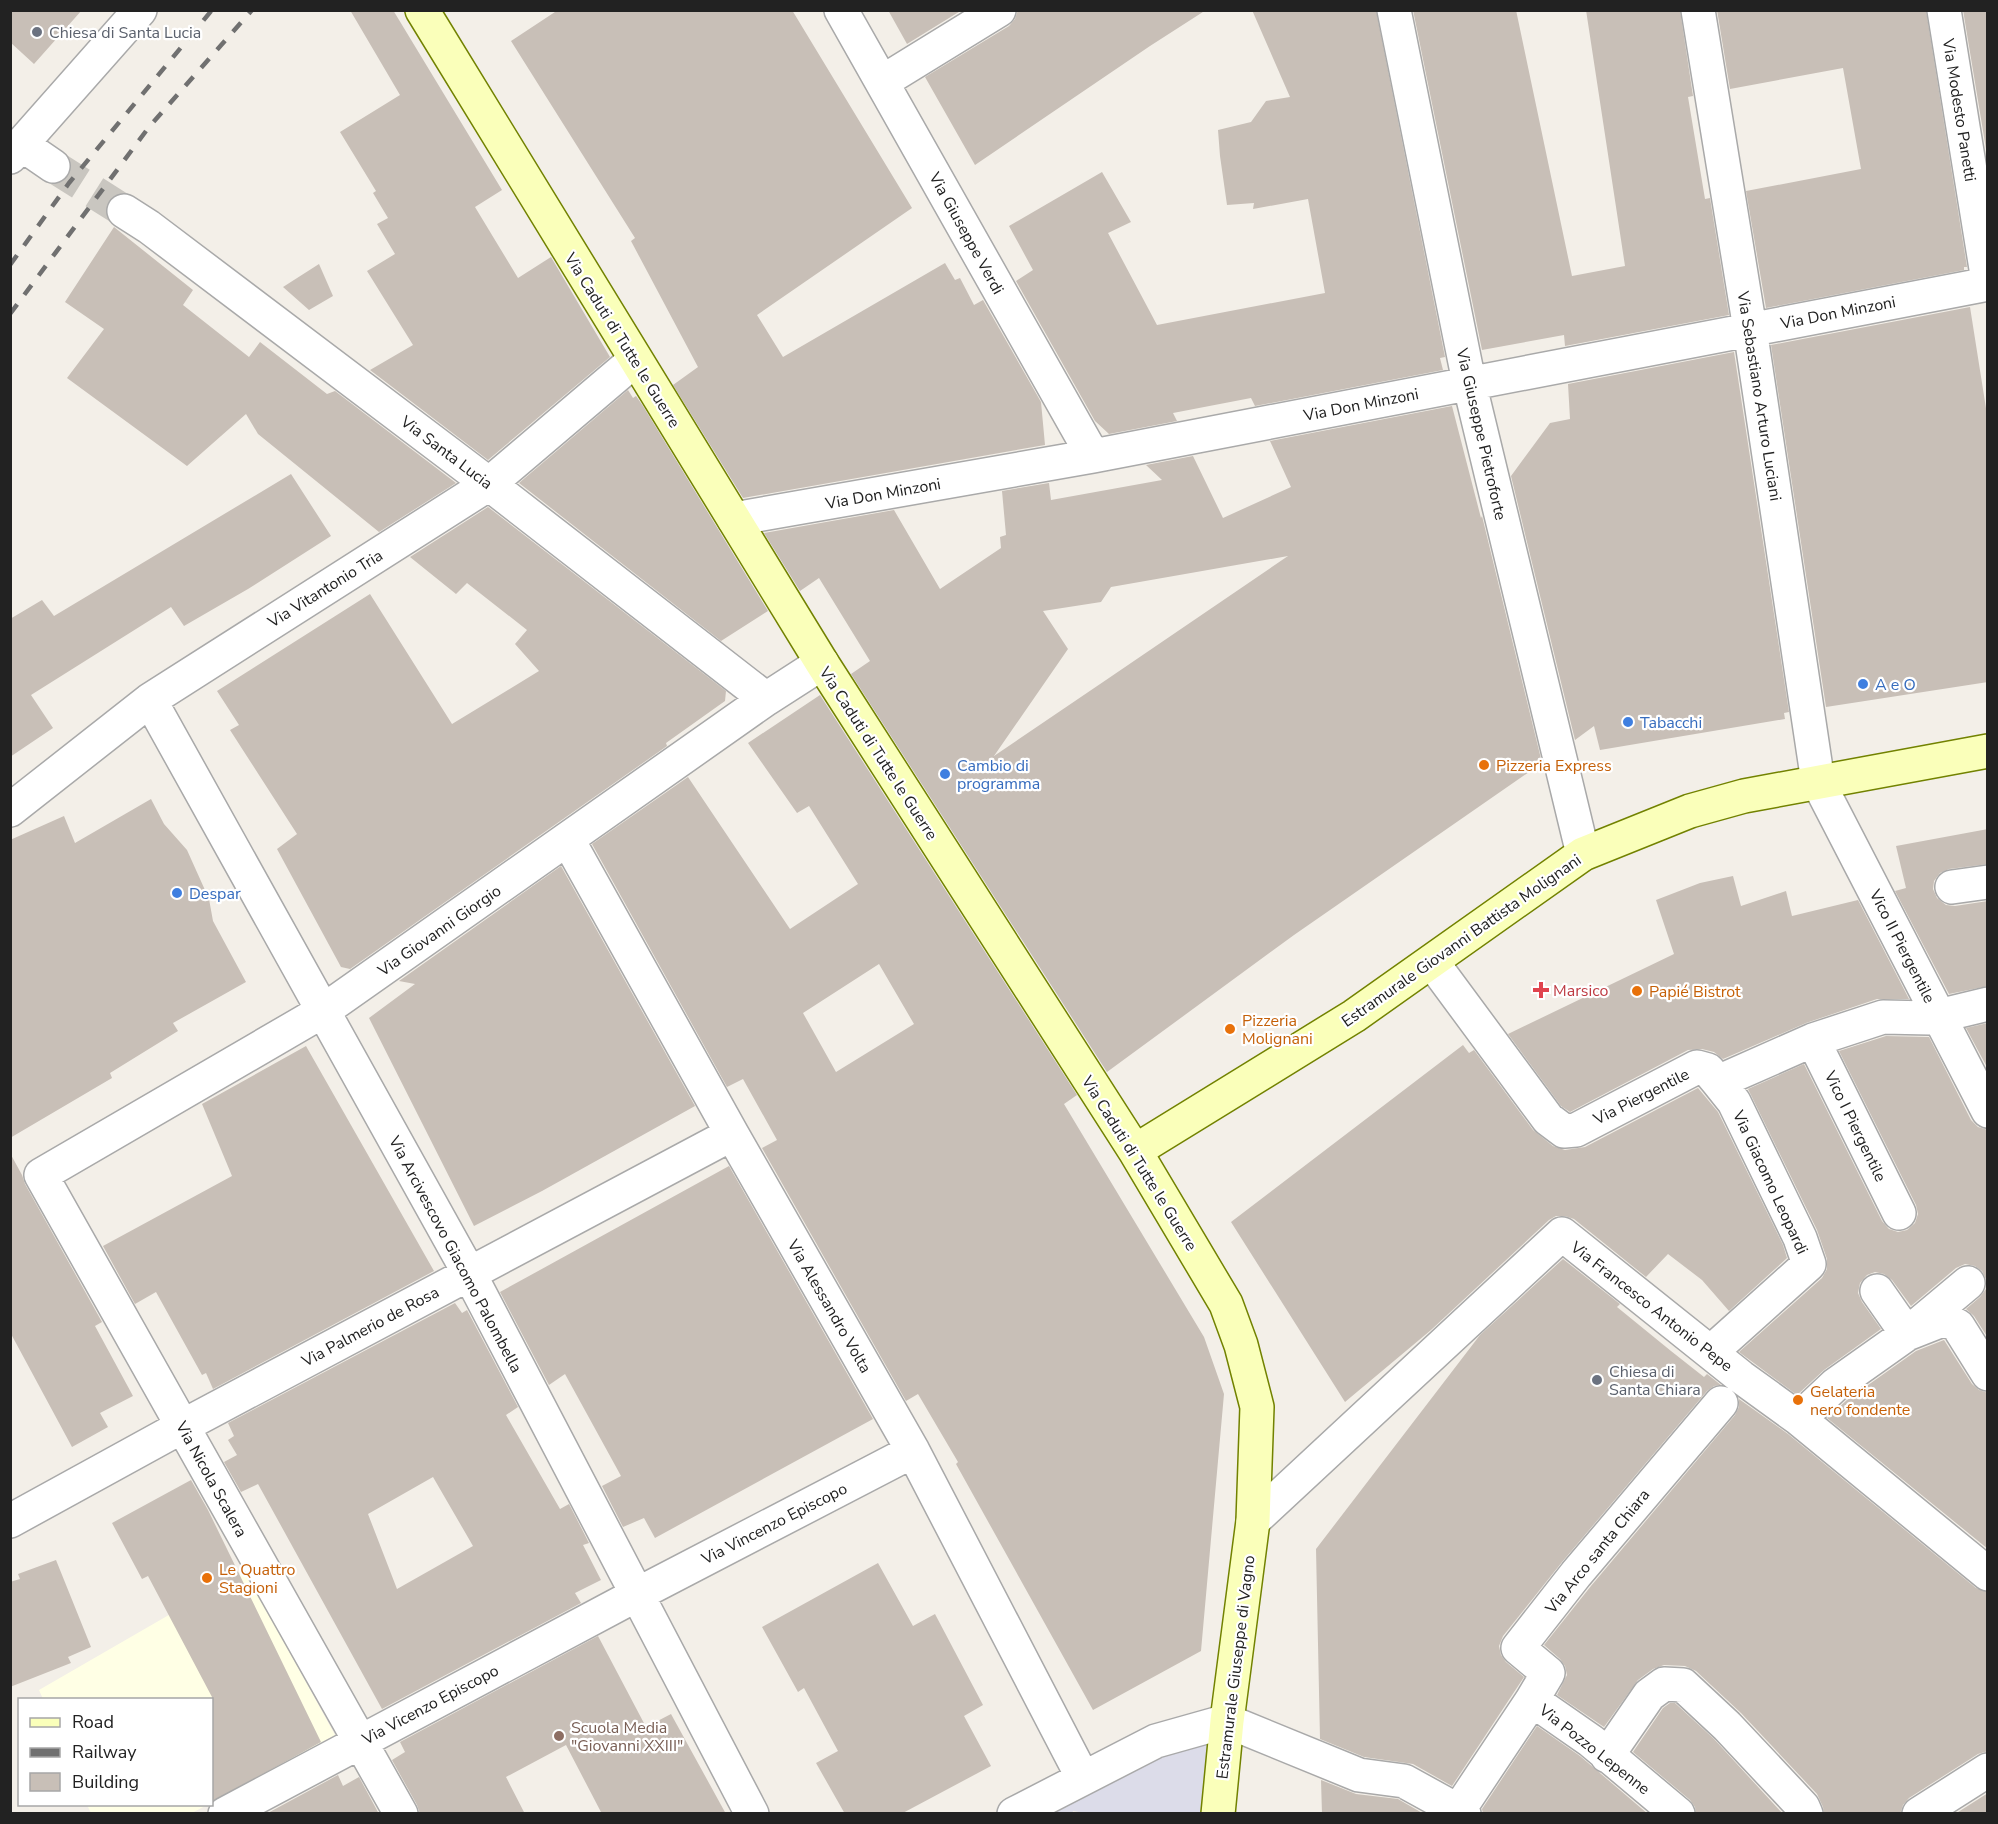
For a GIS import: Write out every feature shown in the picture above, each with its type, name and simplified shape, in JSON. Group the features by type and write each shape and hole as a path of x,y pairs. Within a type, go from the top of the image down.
{"street":[{"path":"53,166 14,149 140,10"},
{"name":"Via Caduti di Tutte le Guerre","path":"422,10 822,663 1135,1151 1226,1304 1241,1345 1257,1407 1253,1521"},
{"name":"Via Giuseppe Verdi","path":"842,10 1093,456"},
{"path":"882,82 999,10"},
{"name":"Via Giuseppe Pietroforte","path":"1394,10 1469,382 1582,854"},
{"name":"Via Sebastiano Arturo Luciani","path":"1698,10 1750,329 1818,782"},
{"name":"Via Modesto Panetti","path":"1944,10 1988,282"},
{"name":"Via Santa Lucia","path":"124,211 149,227 489,484 766,699"},
{"name":"Via Don Minzoni","path":"734,519 1093,456 1988,282"},
{"name":"Via Vitantonio Tria","path":"10,810 150,700 489,484 635,360"},
{"name":"Via Giovanni Giorgio","path":"41,1175 323,1011 766,699 822,663"},
{"name":"Via Arcivescovo Giacomo Palombella","path":"150,700 469,1273 752,1814"},
{"name":"Estramurale Giovanni Battista Molignani","path":"1135,1151 1354,1016 1582,854 1690,811 1744,796 1988,751"},
{"name":"Vico II Piergentile","path":"1818,782 1988,1111"},
{"name":"Via Alessandro Volta","path":"568,840 913,1451 1083,1778"},
{"path":"1952,887 1988,882"},
{"name":"Via Piergentile","path":"1432,962 1548,1119 1563,1131 1576,1130 1697,1067 1708,1070 1718,1082"},
{"path":"1718,1082 1813,1040 1883,1017 1930,1018 1988,1004"},
{"name":"Vico II Piergentile","path":"1930,1018 1988,1134"},
{"name":"Vico I Piergentile","path":"1813,1040 1899,1213"},
{"name":"Via Giacomo Leopardi","path":"1711,1352 1809,1264 1800,1238 1734,1102 1718,1082"},
{"name":"Via Palmerio de Rosa","path":"10,1521 183,1426 732,1134"},
{"name":"Via Nicola Scalera","path":"41,1175 401,1814"},
{"name":"Via Francesco Antonio Pepe","path":"1253,1521 1562,1234 1711,1352 1731,1391 1798,1419 1988,1574"},
{"path":"1798,1419 1835,1384 1907,1334 1968,1283"},
{"path":"1876,1291 1907,1334"},
{"path":"1907,1334 1945,1319 1958,1326 1988,1374"},
{"name":"Via Arco santa Chiara","path":"1532,1700 1548,1674 1518,1648 1576,1574 1731,1391"},
{"name":"Via Vincenzo Episcopo","path":"636,1595 913,1451"},
{"name":"Estramurale Giuseppe di Vagno","path":"1218,1814 1227,1721 1253,1521"},
{"name":"Via Vicenzo Episcopo","path":"225,1814 636,1595"},
{"path":"1606,1756 1649,1695 1664,1684 1683,1685 1727,1726 1803,1807 1806,1814"},
{"name":"Via Pozzo Lepenne","path":"1461,1812 1532,1700 1591,1741 1606,1756 1678,1814"},
{"path":"1014,1814 1156,1741 1227,1721 1359,1775 1404,1781 1461,1812"},
{"path":"1919,1814 1988,1770"}],"shaded area":[{"path":"245,1571 335,1735 213,1801 213,1698 43,1698 39,1690"},
{"path":"1227,1721 1218,1813 1090,1814 1073,1811 1072,1814 1014,1814"},
{"path":"88,1806 205,1806 190,1814 91,1813"}],"building":[{"name":"Chiesa di Santa Lucia","path":"10,10 82,10 34,64 10,42"},
{"path":"350,10 393,10 502,190 475,207 518,278 551,257 610,357 488,460 370,370 413,345 367,271 395,254 377,224 388,218 373,193 376,191 340,132 400,95"},
{"path":"558,10 792,10 912,208 757,315 783,357 945,263 955,280 960,278 974,305 983,300 1041,402 1045,445 743,498 673,385 698,367 631,241 635,238 511,41"},
{"path":"888,10 962,10 907,44"},
{"path":"1018,10 1206,10 975,165 925,77 1009,26"},
{"path":"1252,10 1376,10 1445,357 1440,358 1443,370 1255,406 1251,398 1173,413 1177,421 1109,434 1095,421 1016,281 1033,270 1009,226 1102,172 1131,222 1108,233 1157,325 1325,293 1308,199 1253,209 1254,203 1227,205 1218,130 1251,122 1266,101 1290,97"},
{"path":"1413,10 1516,10 1572,276 1625,266 1586,10 1680,10 1693,96 1688,97 1705,199 1710,198 1729,315 1565,346 1564,335 1482,350"},
{"path":"1717,10 1926,10 1967,267 1964,267 1964,270 1766,308 1746,191 1861,169 1843,68 1730,89"},
{"path":"1963,10 1988,10 1988,161"},
{"path":"114,227 193,290 183,305 249,357 260,342 327,394 335,391 456,483 379,532 258,434 246,414 187,466 67,378 104,329 65,302"},
{"path":"319,264 333,296 309,310 283,287"},
{"path":"1970,307 1988,421 1988,682 1826,707 1771,345"},
{"path":"1734,352 1789,712 1784,713 1785,719 1600,750 1594,726 1575,740 1511,476 1550,423 1570,419 1568,384"},
{"path":"628,390 633,398 636,396 643,406 768,611 721,641 519,483"},
{"path":"1452,406 1481,518 1482,516 1542,763 1294,935 1107,1072 851,674 870,661 819,578 800,591 764,533 894,510 940,589 1001,548 1000,537 1006,535 1002,491 1049,483 1051,500 1162,480 1146,465 1193,456 1223,518 1291,487 1270,441","holes":["1288,556 994,756 1068,649 1043,611 1101,602 1111,587"]},
{"path":"291,474 331,536 248,589 184,626 171,607 31,695 53,728 10,757 10,619 42,600 54,616"},
{"path":"488,507 726,691 725,701 666,743 667,746 350,969 341,967 277,849 297,834 230,730 239,725 217,691 370,594 452,724 539,671 515,644 527,630 467,583 456,594 410,557"},
{"path":"820,695 1077,1095 1064,1104 1204,1337 1224,1394 1201,1651 1093,1710 956,1464 958,1462 918,1394 906,1401 762,1148 777,1140 743,1079 727,1087 592,844 688,777 790,929 858,884 809,806 797,813 748,743","holes":["879,964 914,1024 836,1072 803,1013"]},
{"path":"151,799 164,824 187,850 209,899 213,921 246,982 173,1023 178,1031 110,1073 112,1078 10,1138 10,840 64,816 75,843"},
{"path":"1988,829 1988,864 1949,869 1940,873 1934,881 1933,889 1937,898 1946,905 1955,906 1988,901 1988,986 1949,994 1895,891 1906,888 1896,846"},
{"path":"561,866 695,1106 474,1226 369,1018 415,984 399,981"},
{"path":"1733,876 1741,906 1786,891 1792,916 1858,900 1909,999 1877,999 1806,1023 1723,1059 1714,1052 1702,1049 1688,1050 1570,1112 1561,1106 1508,1034 1674,954 1656,900 1700,883"},
{"path":"1988,1023 1988,1069 1966,1028"},
{"path":"1886,1036 1929,1037 1971,1120 1978,1127 1988,1130 1988,1338 1974,1316 1966,1309 1986,1289 1986,1279 1982,1271 1975,1266 1965,1264 1956,1268 1911,1306 1892,1280 1884,1274 1875,1272 1867,1275 1860,1283 1858,1293 1881,1329 1824,1370 1797,1395 1739,1352 1822,1278 1827,1269 1827,1259 1817,1230 1748,1089 1804,1064 1882,1221 1889,1229 1898,1232 1907,1230 1915,1223 1918,1214 1916,1205 1839,1051"},
{"path":"1463,1045 1469,1053 1474,1050 1533,1130 1553,1146 1565,1150 1585,1147 1698,1088 1718,1112 1783,1245 1787,1258 1729,1311 1702,1280 1668,1254 1646,1277 1574,1219 1556,1216 1431,1330 1345,1402 1231,1222"},
{"path":"306,1046 434,1271 213,1389 206,1373 202,1375 156,1292 135,1304 103,1246 232,1176 202,1104"},
{"path":"10,1153 102,1322 95,1326 133,1396 100,1413 108,1427 72,1447 10,1332"},
{"path":"729,1166 873,1419 655,1538 644,1518 623,1527 602,1486 621,1476 565,1374 549,1385 500,1292"},
{"path":"1563,1259 1620,1304 1617,1307 1671,1351 1704,1377 1707,1374 1721,1385 1714,1386 1707,1391 1562,1562 1503,1636 1499,1646 1501,1655 1524,1677 1452,1786 1413,1764 1364,1757 1320,1739 1316,1549 1480,1335"},
{"path":"455,1303 462,1313 467,1310 518,1407 506,1415 560,1509 569,1504 589,1543 583,1545 601,1580 575,1593 581,1603 382,1709 258,1484 241,1492 224,1462 237,1455 228,1440 234,1436 228,1423","holes":["433,1477 473,1546 397,1589 368,1514"]},
{"path":"1944,1340 1972,1384 1988,1393 1988,1549 1827,1418 1847,1400 1916,1351"},
{"path":"1739,1399 1788,1434 1976,1588 1988,1592 1988,1751 1978,1754 1909,1798 1900,1814 1824,1814 1817,1794 1741,1713 1696,1671 1685,1666 1664,1665 1653,1669 1638,1680 1604,1727 1557,1695 1567,1675 1565,1666 1544,1645 1735,1415 1739,1407"},
{"path":"191,1480 208,1510 321,1742 213,1801 213,1698 148,1576 142,1579 112,1523"},
{"path":"56,1560 91,1647 68,1657 71,1663 10,1687 10,1582 20,1579 18,1574"},
{"path":"878,1563 913,1626 935,1614 983,1705 964,1716 991,1766 901,1814 845,1814 816,1763 838,1751 804,1688 798,1692 762,1627"},
{"name":"Scuola Media \"Giovanni XXIII\"","path":"598,1636 646,1727 671,1714 726,1814 602,1814 566,1745 506,1777 525,1814 420,1814 392,1760 405,1752 400,1742"},
{"path":"1670,1703 1675,1703 1714,1739 1783,1814 1696,1814 1695,1807 1690,1800 1633,1752 1663,1708"},
{"path":"1537,1726 1580,1756 1648,1814 1483,1814 1482,1809"},
{"path":"338,1775 343,1786 359,1777 379,1814 266,1814"},
{"path":"1321,1780 1356,1794 1398,1799 1424,1814 1322,1814"},
{"path":"1988,1793 1988,1814 1955,1814"}],"tunnel":[{"path":"53,166 124,211"}],"railway":[{"path":"10,265 69,183 212,10"},
{"path":"10,314 149,127 252,10"}],"place":[{"name":"Chiesa di Santa Lucia","path":"37,32"},
{"name":"A e O","path":"1863,684"},
{"name":"Tabacchi","path":"1628,722"},
{"name":"Pizzeria Express","path":"1484,765"},
{"name":"Cambio di programma","path":"945,774"},
{"name":"Despar","path":"177,893"},
{"name":"Marsico","path":"1541,990"},
{"name":"Papié Bistrot","path":"1637,991"},
{"name":"Pizzeria Molignani","path":"1230,1029"},
{"name":"Chiesa di Santa Chiara","path":"1597,1380"},
{"name":"Gelateria nero fondente","path":"1798,1400"},
{"name":"Le Quattro Stagioni","path":"207,1578"},
{"name":"Scuola Media \"Giovanni XXIII\"","path":"559,1736"}]}
